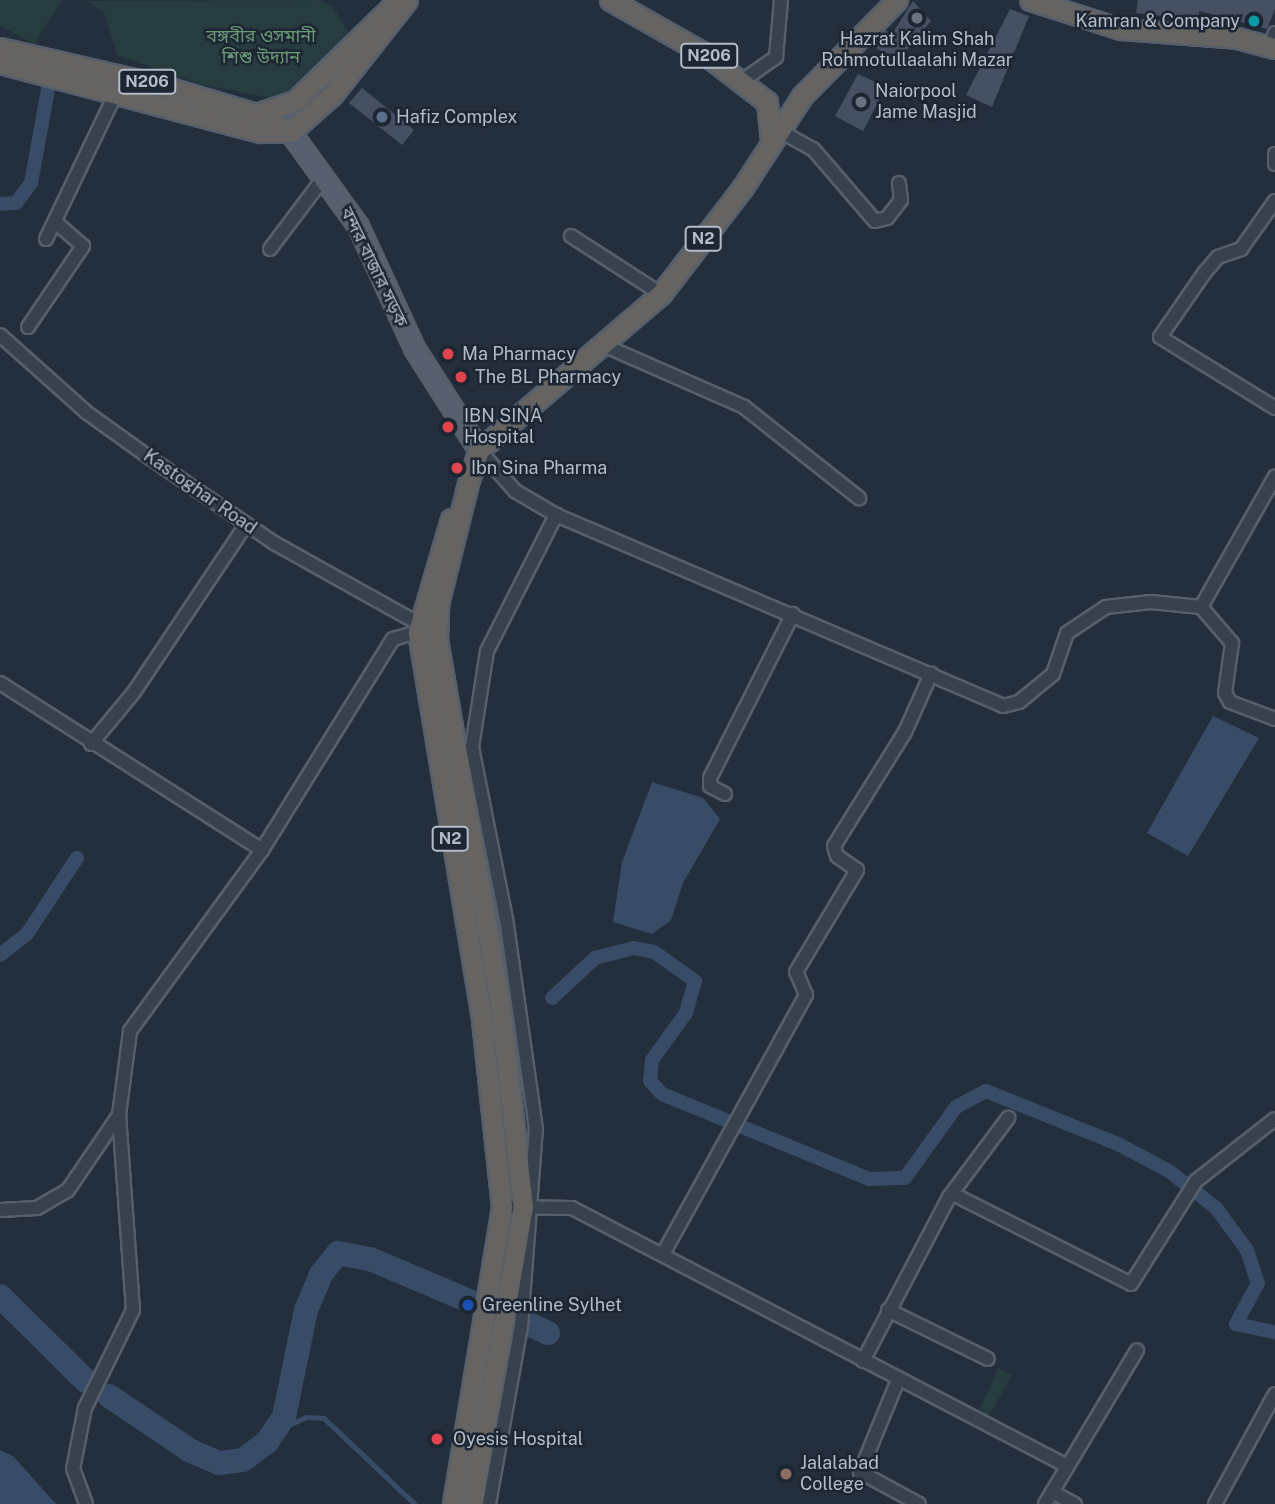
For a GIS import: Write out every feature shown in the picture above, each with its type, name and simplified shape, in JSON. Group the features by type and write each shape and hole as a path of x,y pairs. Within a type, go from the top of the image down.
{"highway":[{"path":"256,114 292,103 399,0"},
{"path":"289,132 312,116 407,0"},
{"name":"N206","path":"610,0 742,81 767,102"},
{"name":"N2","path":"472,1504 528,1207 500,1004 437,640 438,604 469,480 479,450 661,294 802,96 897,0"},
{"path":"1030,0 1121,29 1273,43"},
{"name":"বন্দর বাজার সড়ক","path":"0,48 256,114 289,132"},
{"name":"N206","path":"0,63 260,132 289,132"},
{"path":"776,136 767,102 802,96"},
{"name":"N2","path":"453,1504 502,1207 482,1020 418,628 456,504 469,480"}],"main road":[{"path":"289,132 292,103"},
{"path":"309,154 312,116"},
{"name":"বন্দর বাজার সড়ক","path":"289,132 326,176 358,226 414,348 479,450"}],"street":[{"path":"742,81 776,57 780,0"},
{"path":"46,239 116,93"},
{"path":"776,136 813,149 875,221 887,218 901,200 899,183"},
{"path":"1275,155 1275,164"},
{"path":"270,249 326,176"},
{"path":"1275,201 1241,249 1218,257 1205,272 1160,337 1275,408"},
{"path":"28,327 83,246 55,222"},
{"path":"571,236 661,294"},
{"name":"Kastoghar Road","path":"0,335 86,412 246,525 418,628"},
{"path":"603,345 744,407 859,498"},
{"path":"479,450 515,491 556,515 931,674 1012,705 1053,674 1067,633 1106,607 1151,602 1201,607 1232,643 1225,693 1230,702 1275,719"},
{"path":"1201,607 1275,477"},
{"path":"489,1504 521,1326 536,1129 506,919 472,747 487,650 556,515"},
{"path":"91,744 134,692 246,525"},
{"path":"725,794 710,786 710,778 793,614"},
{"path":"86,1504 73,1469 85,1408 134,1310 118,1115 130,1031 262,850 393,639 418,628"},
{"path":"663,1254 737,1113 806,995 796,972 857,870 837,856 834,846 905,732 931,674"},
{"path":"0,683 91,744 262,850"},
{"path":"5,1211 37,1208 68,1190 118,1115"},
{"path":"863,1361 888,1310 953,1195 1008,1118"},
{"path":"953,1195 1131,1284 1196,1181 1275,1119"},
{"path":"502,1207 572,1208 898,1380 1066,1465"},
{"path":"888,1310 988,1359"},
{"path":"1045,1504 1136,1350"},
{"path":"898,1380 860,1472 919,1504"},
{"path":"1215,1504 1275,1394"},
{"path":"1052,1492 1076,1504"}],"green space":[{"path":"0,0 62,0 34,45 0,25"},
{"name":"বঙ্গবীর ওসমানী শিশু উদ্যান","path":"319,0 332,6 350,34 279,100 200,84 117,55 104,12 86,1"},
{"path":"998,1368 1012,1375 988,1418 978,1413"}],"water":[{"path":"1213,716 1259,738 1188,856 1147,833"},
{"path":"652,782 703,798 720,819 683,883 671,920 652,934 613,922 622,862"},
{"path":"0,1450 13,1456 56,1504 0,1504"}],"building":[{"path":"1138,0 1275,0 1275,9 1267,29 1199,11 1198,20 1136,13"},
{"path":"913,1 931,21 897,62 870,44 885,30 892,34"},
{"path":"1010,9 1029,16 992,107 966,95"},
{"name":"Naiorpool Jame Masjid","path":"858,74 886,87 863,131 835,116"},
{"name":"Hafiz Complex","path":"362,88 414,130 402,145 349,103"}],"waterway":[{"path":"0,204 16,203 31,183 48,89"},
{"path":"0,955 27,934 77,858"},
{"path":"552,998 595,958 634,948 654,952 695,981 686,1013 652,1060 650,1081 662,1094 869,1179 905,1178 956,1107 986,1091 1120,1145 1169,1171 1216,1208 1247,1250 1258,1283 1236,1324 1275,1332"},
{"path":"109,1396 191,1451 219,1463 243,1460 267,1442 284,1417 306,1310 321,1274 338,1253 370,1259 474,1303"},
{"path":"0,1296 86,1381"},
{"path":"528,1324 548,1333"},
{"path":"275,1431 306,1417 324,1418 415,1504"}],"place":[{"name":"Hazrat Kalim Shah Rohmotullaalahi Mazar","path":"917,18"},
{"name":"Kamran & Company","path":"1254,21"},
{"name":"Naiorpool Jame Masjid","path":"861,102"},
{"name":"Hafiz Complex","path":"382,117"},
{"name":"Ma Pharmacy","path":"448,354"},
{"name":"The BL Pharmacy","path":"461,377"},
{"name":"IBN SINA Hospital","path":"448,427"},
{"name":"Ibn Sina Pharma","path":"457,468"},
{"name":"Greenline Sylhet","path":"468,1305"},
{"name":"Oyesis Hospital","path":"437,1439"},
{"name":"Jalalabad College","path":"786,1474"}]}
